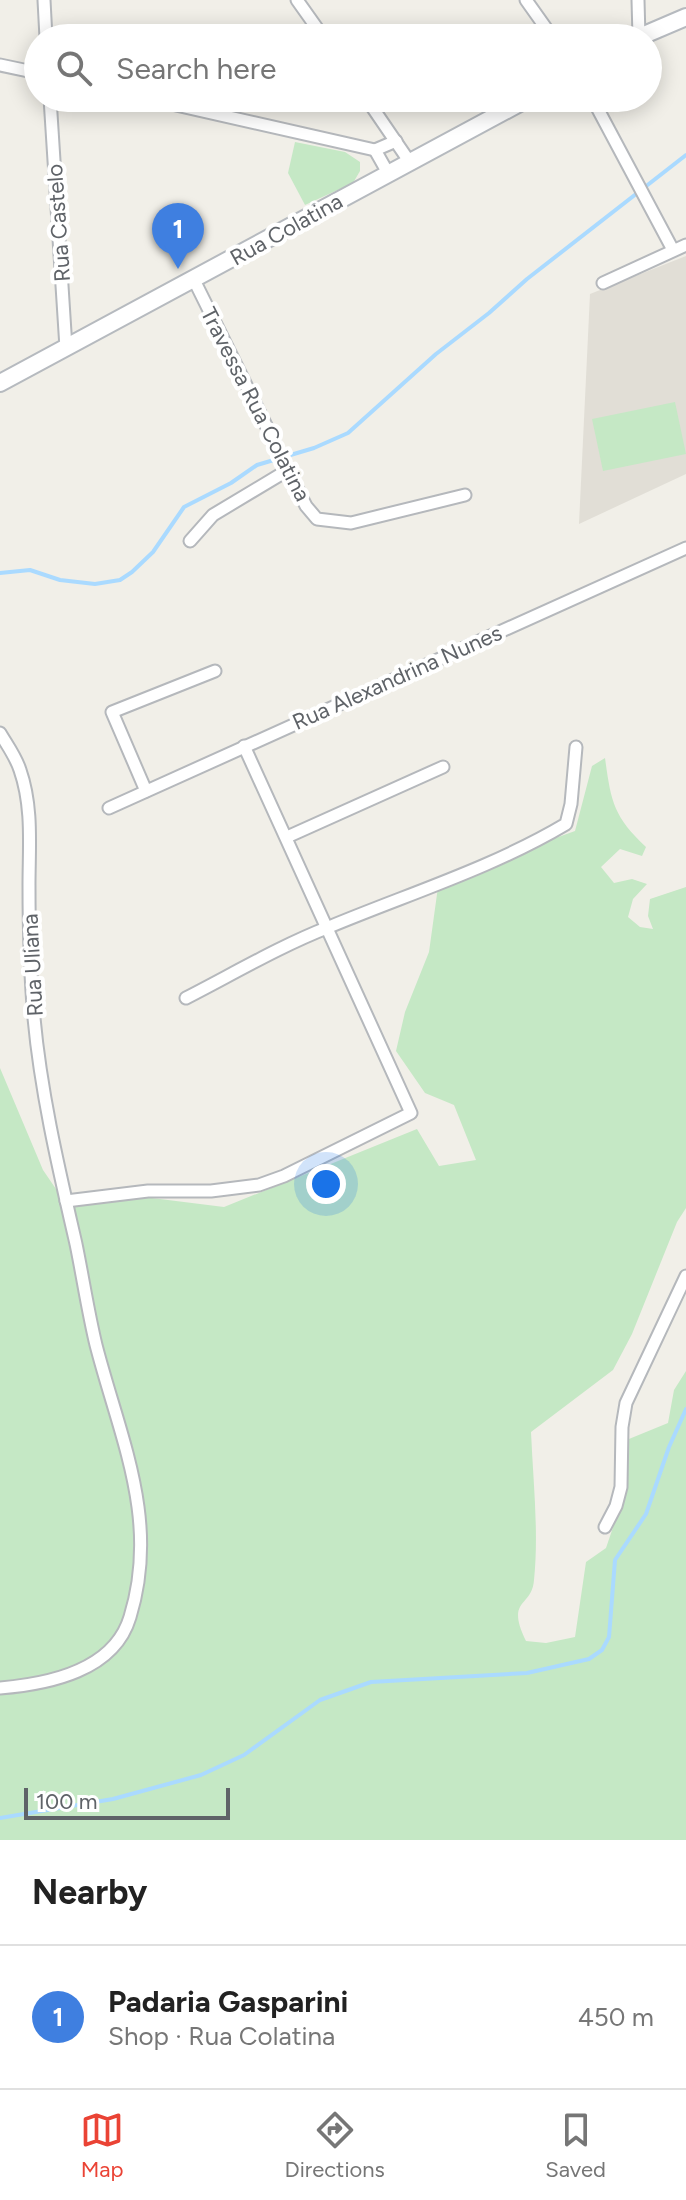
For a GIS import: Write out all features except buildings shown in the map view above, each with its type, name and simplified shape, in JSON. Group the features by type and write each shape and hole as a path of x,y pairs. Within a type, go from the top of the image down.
{"main road":[{"path":"662,27 686,17"},
{"name":"Rua Colatina","path":"0,383 502,112"}],"street":[{"path":"44,0 45,24"},
{"path":"297,0 314,24"},
{"path":"526,0 543,24"},
{"path":"638,0 638,24"},
{"path":"0,65 24,70"},
{"name":"Rua Castelo","path":"51,112 66,348"},
{"path":"207,112 375,150 396,141"},
{"path":"376,112 409,161"},
{"path":"599,112 673,250"},
{"path":"375,150 388,173"},
{"path":"603,283 686,245"},
{"name":"Travessa Rua Colatina","path":"194,280 311,513 325,522 351,523 465,495"},
{"path":"190,541 213,515 284,461"},
{"name":"Rua Alexandrina Nunes","path":"109,808 686,548"},
{"path":"146,791 112,712 215,671"},
{"name":"Rua Uliana","path":"0,733 20,767 28,806 29,946 35,1022 55,1155 96,1345 136,1488 142,1554 141,1572 126,1629 106,1655 64,1676 0,1688"},
{"path":"66,1201 148,1191 211,1191 259,1185 284,1176 411,1113 244,746"},
{"path":"186,998 325,928 464,873 566,824 576,747"},
{"path":"287,837 443,767"},
{"path":"605,1527 616,1506 621,1487 622,1427 626,1403 686,1276"}],"shaded area":[{"path":"686,256 686,474 579,524 590,294"}],"green space":[{"path":"295,142 345,152 360,162 360,171 353,183 305,205 288,173"},
{"path":"675,402 686,454 603,471 592,419"},
{"path":"605,758 615,807 646,847 642,856 620,849 601,867 614,883 632,879 647,884 633,899 628,917 640,927 653,929 648,916 650,899 686,887 686,1208 677,1222 632,1334 613,1370 531,1432 536,1525 534,1580 518,1617 526,1641 546,1643 575,1637 586,1562 606,1548 624,1495 624,1441 668,1423 674,1390 686,1371 686,1840 0,1840 0,1068 43,1170 56,1189 73,1196 112,1193 224,1207 417,1129 439,1166 476,1160 454,1105 425,1093 396,1051 405,1012 429,952 438,887 575,831 592,766"}],"waterway":[{"path":"0,573 30,570 60,580 95,584 120,580 153,552 184,507 231,483 257,465 314,448 348,433 436,354 527,279 686,155"},
{"path":"0,1818 113,1799 201,1775 244,1755 320,1700 371,1682 527,1673 589,1659 602,1650 609,1637 615,1560 646,1514 686,1409"}],"place":[{"name":"Padaria Gasparini","path":"178,269"}]}
